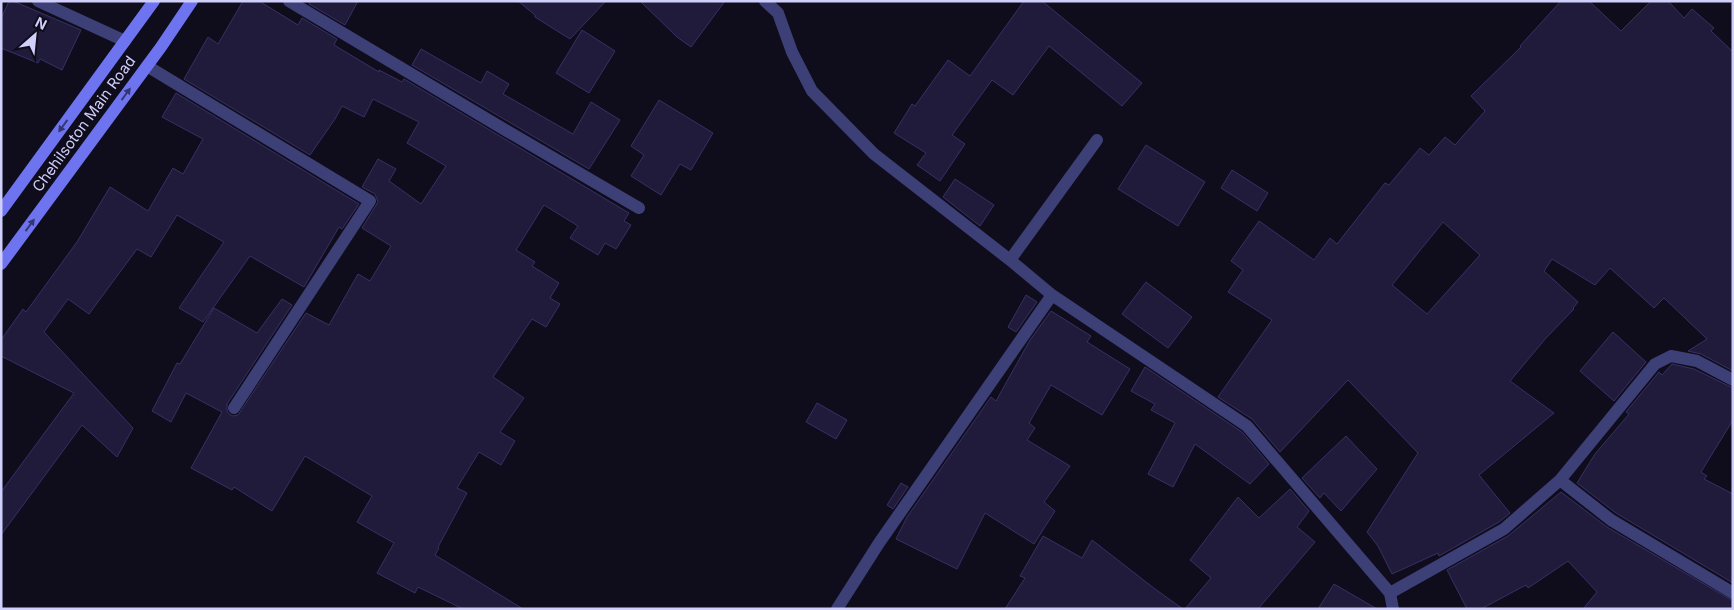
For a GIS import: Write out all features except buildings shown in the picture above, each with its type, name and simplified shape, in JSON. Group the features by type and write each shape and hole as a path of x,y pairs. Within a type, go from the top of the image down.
{"main road":[{"name":"Chehilsoton Main Road","path":"1,211 154,1"},
{"name":"Chehilsoton Main Road","path":"1,264 147,66 192,1"}],"street":[{"path":"38,1 125,41"},
{"path":"289,1 639,208"},
{"path":"765,1 778,13 792,52 812,91 874,154 1052,295 1246,426 1390,592 1393,609"},
{"path":"147,66 370,201 234,408"},
{"path":"1010,260 1098,140"},
{"path":"837,609 879,543 1052,295"},
{"path":"1390,592 1504,529 1560,480 1655,364 1671,356 1697,361 1733,380"},
{"path":"1560,480 1611,520 1733,593"}]}
